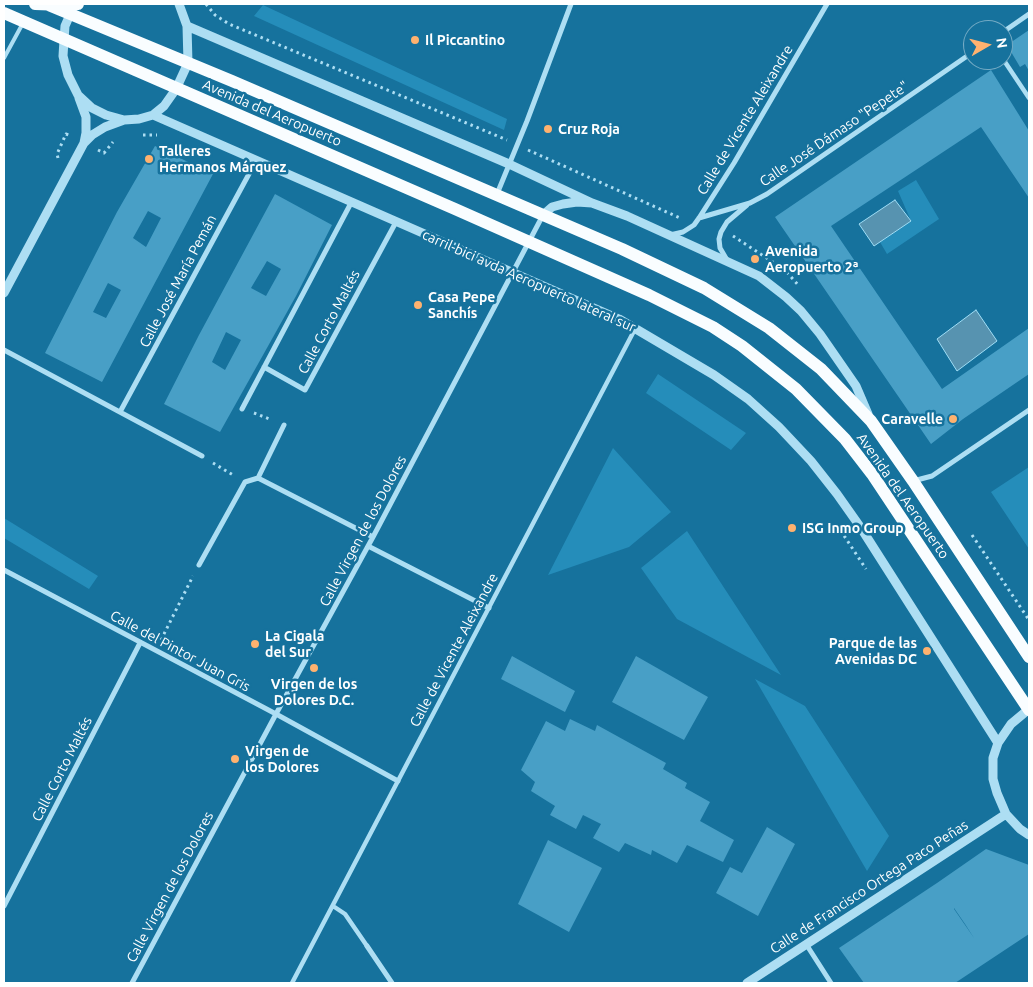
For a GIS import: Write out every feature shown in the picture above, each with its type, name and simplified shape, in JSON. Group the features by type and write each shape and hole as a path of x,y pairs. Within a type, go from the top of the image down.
{"main road":[{"name":"Avenida del Aeropuerto","path":"42,4 75,6 188,63 622,248 704,288 769,328 821,369 871,421 913,481 1029,657"},
{"name":"Avenida del Aeropuerto","path":"4,13 649,295 713,327 742,346 796,389 845,439 872,474 1029,709"}],"street":[{"path":"4,293 84,143 92,135 124,120 139,119 153,115 164,106 176,89 188,63 187,26 179,4"},
{"path":"497,195 571,4"},
{"name":"Calle de Vicente Aleixandre","path":"670,235 683,232 699,218 734,163 827,4"},
{"path":"75,6 65,26 63,56 68,75 86,117 84,143"},
{"path":"1013,25 1029,14"},
{"name":"Avenida del Aeropuerto","path":"187,26 509,164 592,203 670,235 759,276 801,311 820,334 856,386 871,421"},
{"name":"Calle José Dámaso \"Pepete\"","path":"699,218 750,203 767,194 963,59"},
{"path":"1010,70 1029,98"},
{"path":"78,95 92,108 106,115 124,120"},
{"path":"153,115 512,274 594,307 636,328 714,375 748,400 779,427 812,461 860,528 998,743"},
{"name":"Calle José María Pemán","path":"120,412 256,161"},
{"name":"Avenida del Aeropuerto","path":"543,215 552,207 563,204 577,202 592,203"},
{"path":"242,409 351,203"},
{"path":"727,260 720,248 719,239 721,232 733,216 750,203"},
{"path":"512,274 543,215"},
{"name":"Calle Corto Maltés","path":"264,367 305,390 396,222"},
{"name":"Calle Virgen de los Dolores","path":"132,983 373,537 512,274"},
{"name":"Calle de Vicente Aleixandre","path":"292,983 636,328"},
{"path":"4,350 202,456"},
{"path":"913,481 932,476 1029,410"},
{"path":"258,478 284,425"},
{"path":"199,565 245,482 258,478 373,537"},
{"path":"368,546 489,608"},
{"name":"Calle del Pintor Juan Gris","path":"4,570 398,781"},
{"name":"Calle Corto Maltés","path":"4,906 140,643"},
{"path":"1029,709 1011,724 998,743 992,758 993,779 1006,814 1020,829 1029,835"},
{"name":"Calle de Francisco Ortega Paco Peñas","path":"747,983 1006,814"},
{"path":"333,906 345,914 392,983"},
{"path":"806,944 831,983"}],"lane":[{"path":"4,58 23,22"}],"path":[{"path":"206,4 215,15 229,24 263,37"},
{"path":"60,165 57,154 66,134 104,153 116,139"},
{"path":"138,136 163,134"},
{"path":"242,409 284,425"},
{"path":"202,456 245,482"},
{"path":"836,523 869,573"},
{"path":"155,651 199,565"}],"shaded area":[{"path":"263,5 507,119 504,130 254,16"},
{"path":"916,180 939,219 887,254 880,242 911,221 898,191"},
{"path":"895,200 911,221 874,246 859,224"},
{"path":"976,310 997,341 957,371 937,339"},
{"path":"658,374 746,433 731,450 646,393"},
{"path":"613,448 671,512 629,547 548,575"},
{"path":"1029,467 1029,549 991,492"},
{"path":"4,518 98,576 89,589 4,538"},
{"path":"687,531 781,675 677,619 641,568"},
{"path":"755,679 805,706 889,836 867,871"}],"building":[{"path":"1029,30 1029,71 1025,64 1020,67 1013,55 1013,41"},
{"path":"991,70 1029,131 1029,198 981,127 831,226 942,389 1029,328 1029,374 963,419 931,444 775,217"},
{"path":"155,146 213,174 102,382 45,353 117,212","holes":["148,211 161,218 146,247 133,238","108,283 121,290 106,318 93,312"]},
{"path":"275,194 332,225 296,296 220,432 164,404","holes":["267,261 281,269 266,296 251,288","226,332 241,340 225,370 212,362"]},
{"path":"512,656 575,691 565,712 501,679"},
{"path":"636,656 708,697 684,740 612,702"},
{"path":"570,719 595,731 597,725 666,763 663,769 687,783 685,788 710,802 700,821 734,840 723,862 687,845 677,863 652,850 651,855 625,843 619,852 593,838 601,824 583,815 576,829 550,815 555,806 531,791 535,782 521,770 546,721 565,731"},
{"path":"767,827 795,844 758,916 716,893 730,867 742,873"},
{"path":"548,840 602,868 569,932 518,904"},
{"path":"986,849 1029,865 1029,934 955,983 864,983 839,948"}],"place":[{"name":"Il Piccantino","path":"415,40"},
{"name":"Cruz Roja","path":"548,129"},
{"name":"Talleres Hermanos Márquez","path":"149,159"},
{"name":"Avenida Aeropuerto 2ª","path":"755,259"},
{"name":"Casa Pepe Sanchís","path":"418,305"},
{"name":"Caravelle","path":"953,419"},
{"name":"ISG Inmo Group","path":"792,528"},
{"name":"La Cigala del Sur","path":"255,644"},
{"name":"Parque de las Avenidas DC","path":"927,651"},
{"name":"Virgen de los Dolores D.C.","path":"314,668"},
{"name":"Virgen de los Dolores","path":"235,759"}]}
